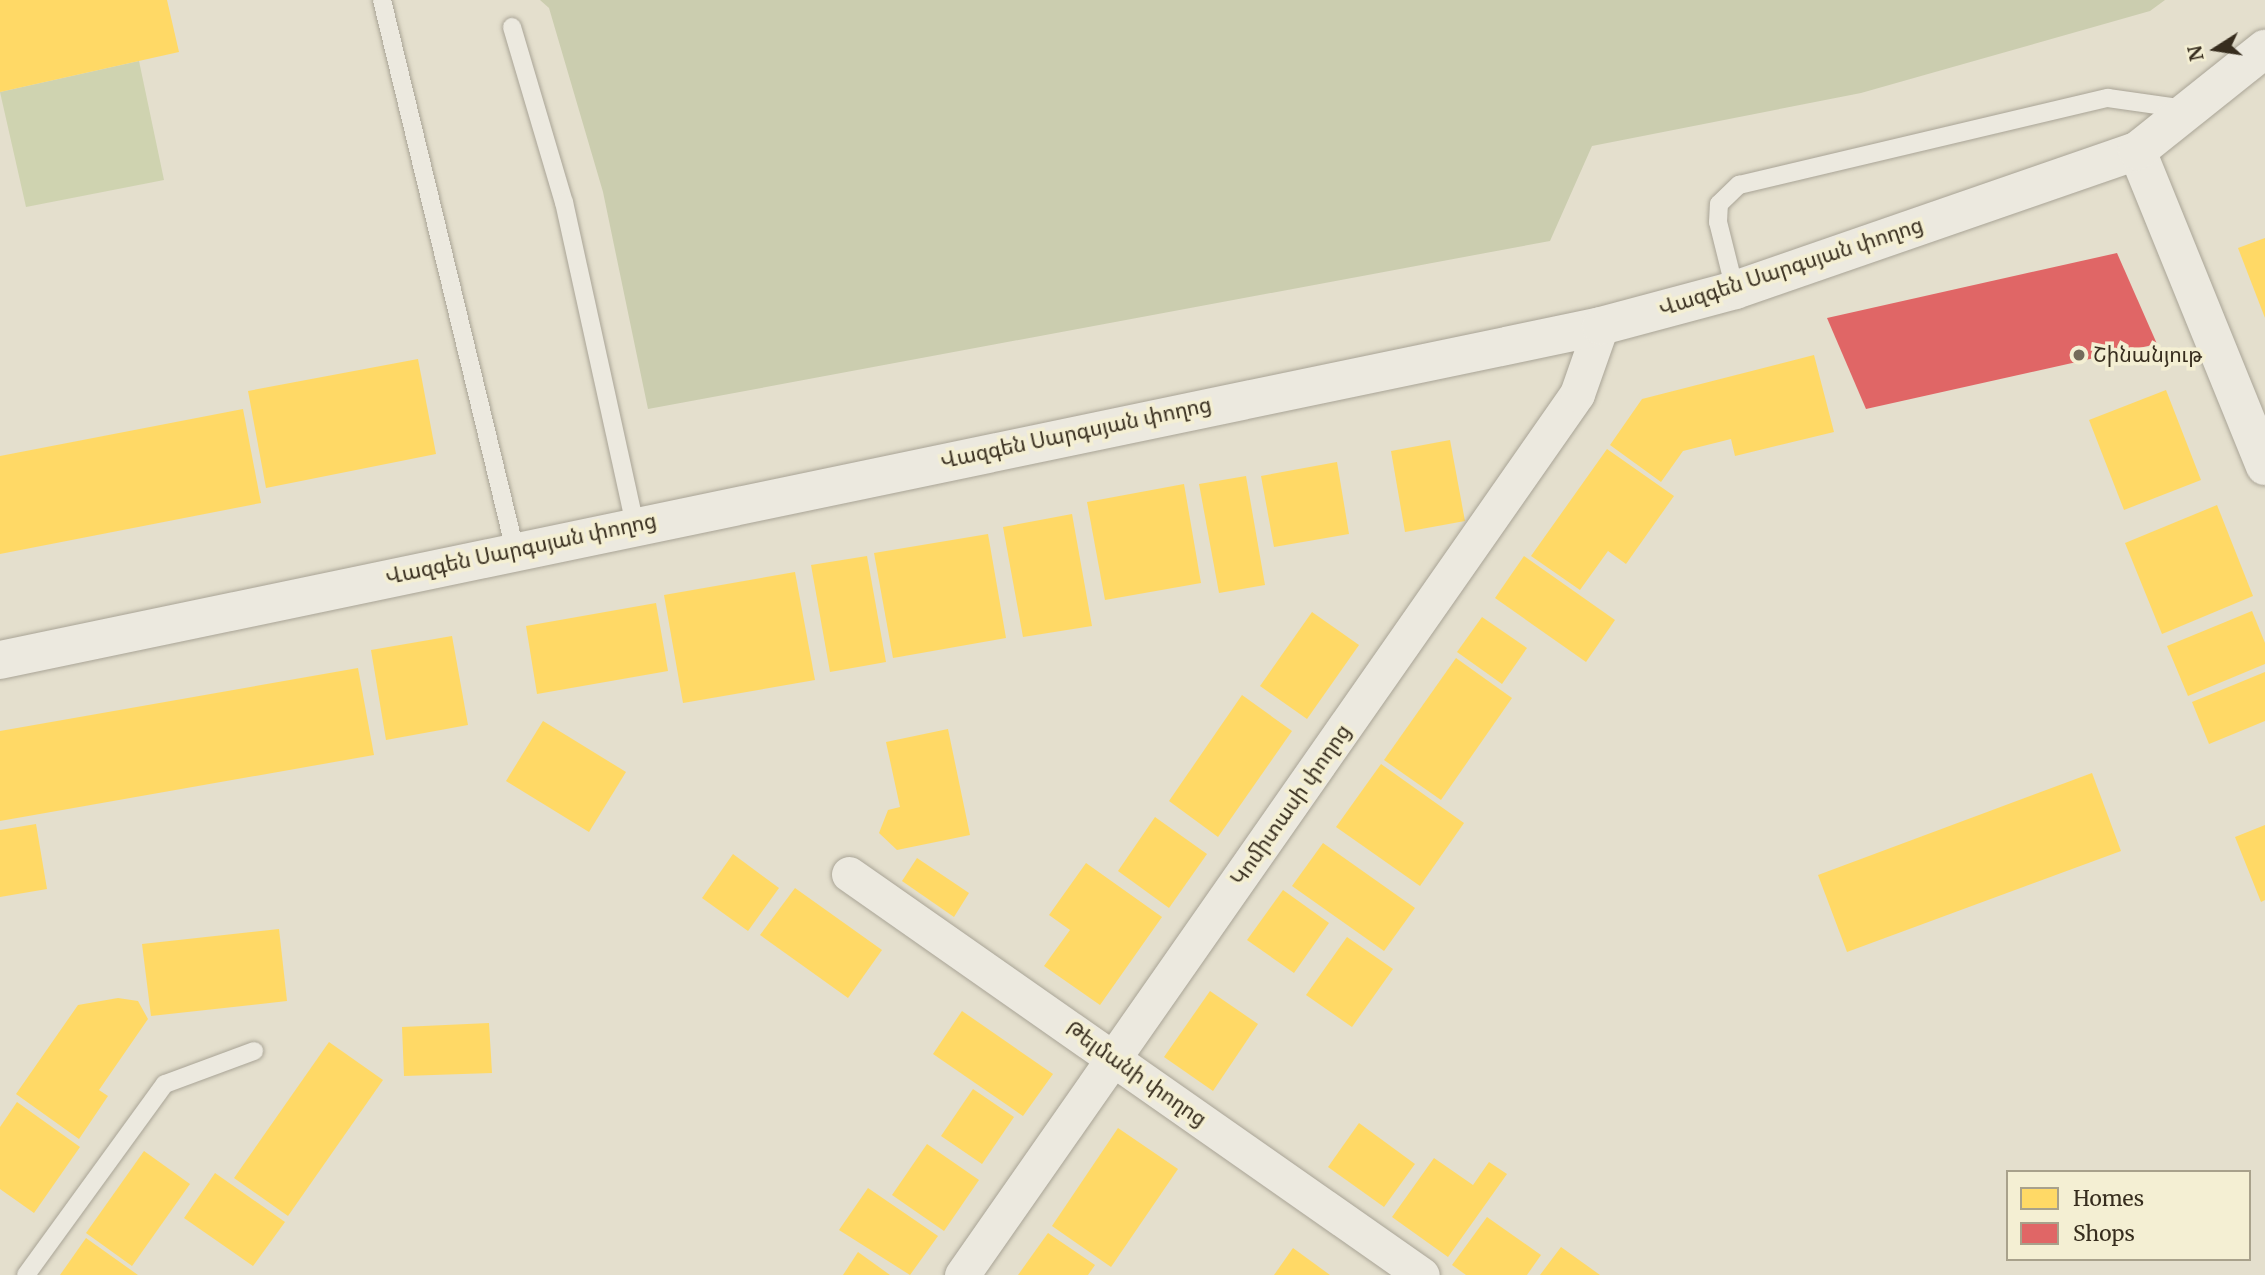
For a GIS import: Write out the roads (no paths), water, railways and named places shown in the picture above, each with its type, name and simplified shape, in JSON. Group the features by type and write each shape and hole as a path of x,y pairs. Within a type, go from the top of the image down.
{"street":[{"name":"Վազգեն Սարգսյան փողոց","path":"0,660 635,524 1601,326 1735,289 2137,150 2265,49"},
{"path":"2137,150 2265,466"},
{"name":"Կոմիտասի փողոց","path":"962,1275 1577,394 1601,326"},
{"name":"Թելմանի փողոց","path":"849,874 1422,1275"}],"lane":[{"path":"382,0 515,550"},
{"path":"512,27 564,202 635,524"},
{"path":"1735,289 1718,222 1719,204 1739,185 2108,98 2188,110"},
{"path":"26,1275 165,1084 254,1051"}],"place":[{"name":"Շինանյութ","path":"2079,355"}]}
